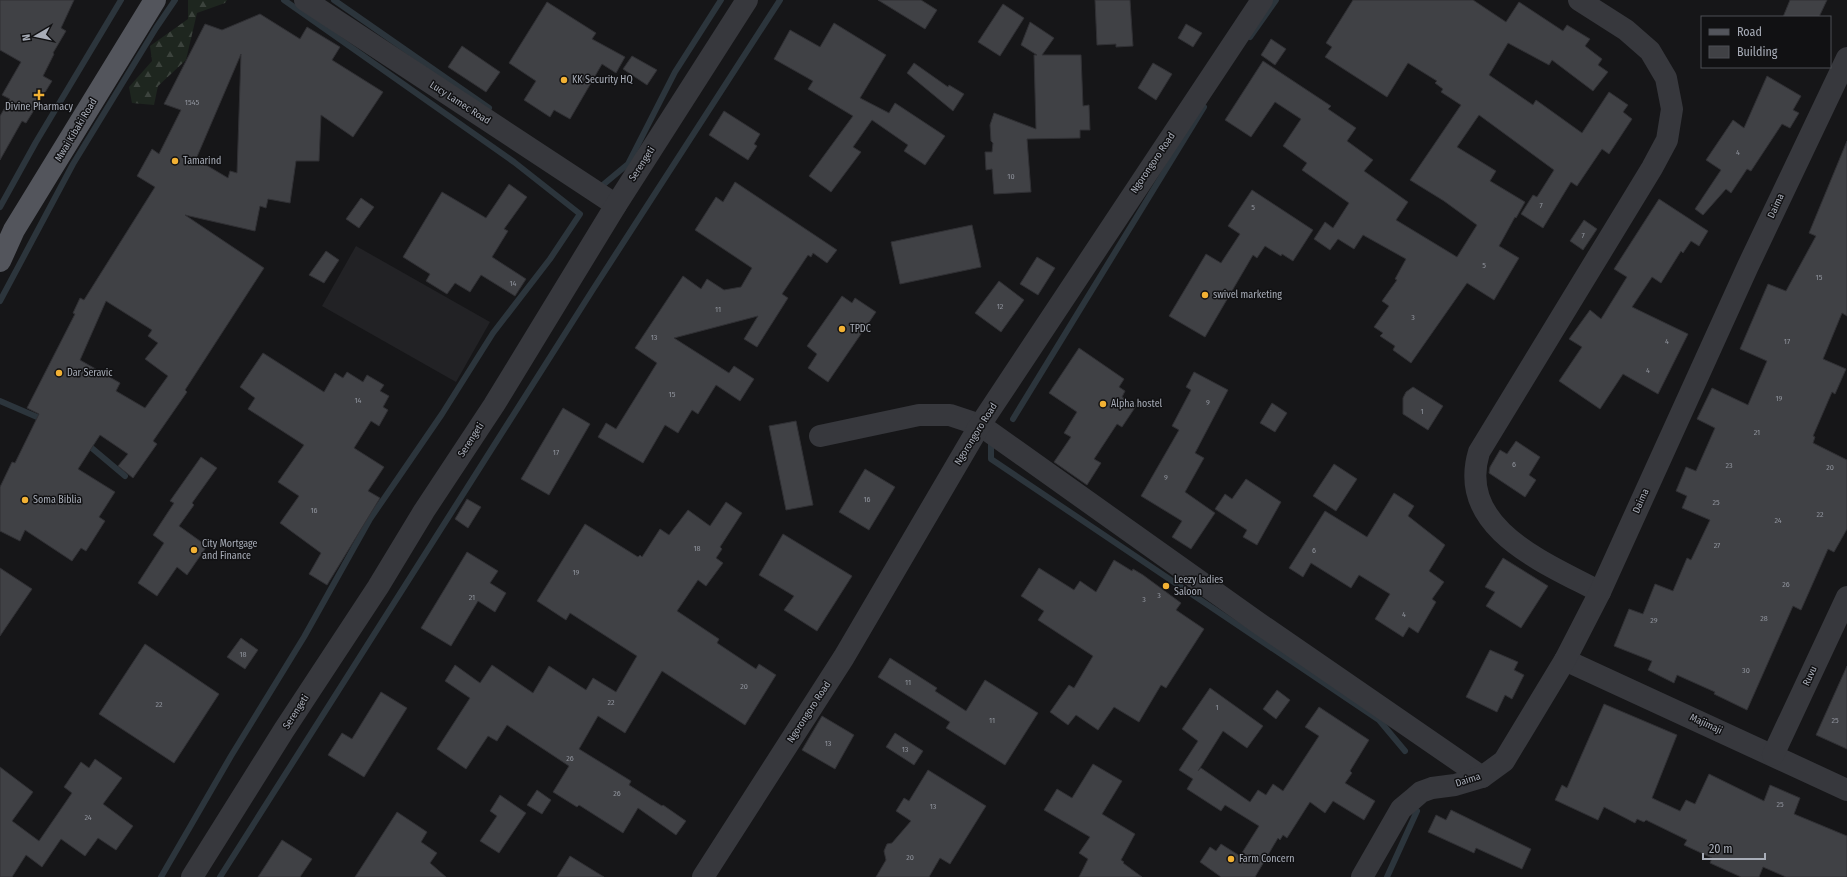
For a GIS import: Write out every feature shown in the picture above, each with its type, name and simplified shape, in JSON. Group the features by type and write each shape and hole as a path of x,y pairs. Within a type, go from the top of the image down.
{"main road":[{"name":"Mwai Kibaki Road","path":"0,261 14,230 155,0"}],"street":[{"name":"Lucy Lamec Road","path":"305,0 616,205"},
{"name":"Serengeti","path":"192,877 284,730 378,587 424,511 494,405 616,205 747,0"},
{"name":"Ngorongoro Road","path":"703,877 844,657 980,425 1262,0"},
{"path":"1579,0 1626,30 1650,51 1666,78 1672,109 1667,140 1652,168 1478,452 1474,468 1474,484 1480,500 1496,528 1520,549 1600,592"},
{"name":"Daima","path":"1362,877 1401,809 1421,792 1432,788 1455,785 1482,776 1504,761 1565,660 1600,592 1748,266 1847,58"},
{"path":"820,436 919,415 950,415 980,425 1263,626 1482,776"},
{"name":"Ruvu","path":"1773,755 1847,597"},
{"name":"Majimaji","path":"1565,660 1847,790"}],"shaded area":[{"path":"356,246 490,322 456,382 322,306"}],"green space":[{"path":"188,0 227,0 225,3 197,13 186,60 158,86 154,105 132,103 129,87 152,61 150,46 188,19"}],"building":[{"path":"0,0 74,0 61,28 66,31 53,53 54,54 43,76 52,81 26,123 22,121 0,160 0,116 10,99 2,95 21,62 0,50"},
{"path":"878,0 921,0 937,10 925,29"},
{"path":"1095,0 1130,0 1133,46 1116,47 1116,44 1097,45"},
{"path":"1353,0 1473,0 1506,22 1519,2 1563,31 1567,25 1590,39 1585,46 1602,59 1598,65 1608,72 1593,91 1552,60 1549,65 1508,43 1489,75 1533,105 1536,100 1582,133 1609,92 1628,105 1623,112 1632,119 1609,154 1602,149 1577,186 1571,182 1543,228 1521,214 1533,195 1537,197 1554,170 1479,115 1457,147 1496,171 1490,181 1525,202 1499,246 1519,258 1494,300 1467,283 1411,363 1393,350 1395,346 1380,336 1383,333 1374,327 1389,306 1382,301 1397,280 1395,279 1406,259 1363,235 1354,249 1338,239 1330,250 1314,239 1325,222 1333,228 1349,203 1302,170 1307,163 1283,146 1301,119 1275,102 1251,137 1225,120 1263,61 1331,106 1328,109 1356,128 1347,141 1373,160 1364,171 1408,202 1396,220 1457,257 1477,225 1444,201 1410,180 1461,105 1441,92 1443,89 1435,83 1437,81 1408,63 1387,97 1325,57 1332,47 1326,43"},
{"path":"1790,0 1827,0 1819,16 1783,16"},
{"path":"547,2 596,33 592,39 625,57 616,73 602,64 570,119 554,110 550,117 524,100 536,81 509,63"},
{"path":"1003,4 1024,18 1000,56 978,42"},
{"path":"260,14 300,39 307,27 340,47 332,60 383,92 353,137 321,115 319,161 296,161 290,203 268,199 266,208 260,206 255,231 185,215 264,268 185,390 187,392 153,441 157,444 133,478 118,466 128,454 100,435 78,469 115,492 99,517 105,521 86,551 81,548 72,561 25,530 20,541 0,531 0,487 12,462 15,463 39,414 27,408 75,314 73,313 80,298 84,300 155,187 137,176 152,149 159,154 181,110 164,104 205,24 222,30","holes":["241,54 237,173 230,171 228,178 196,159","106,301 152,330 148,336 158,343 145,359 168,376 145,408 116,391 120,383 80,360"]},
{"path":"1030,22 1054,38 1042,55 1081,55 1083,106 1089,105 1090,130 1080,130 1080,138 1027,139 1031,192 994,194 992,169 986,170 985,152 992,152 993,143 991,141 990,125 994,113 1036,129 1034,55 1037,55 1021,45"},
{"path":"834,23 886,55 860,98 889,113 895,103 945,136 925,165 904,151 908,145 872,120 853,147 861,152 831,192 809,176 853,116 808,89 813,81 774,59 790,30 820,47"},
{"path":"1186,24 1202,33 1193,47 1178,38"},
{"path":"1271,39 1286,49 1275,65 1261,55"},
{"path":"462,46 500,72 486,92 448,67"},
{"path":"632,56 657,70 647,85 623,69"},
{"path":"914,63 948,87 949,85 964,94 953,111 907,73"},
{"path":"1153,63 1172,74 1156,100 1138,88"},
{"path":"1767,76 1801,96 1793,110 1799,113 1790,128 1782,124 1751,171 1747,169 1731,193 1726,189 1703,215 1695,209 1721,170 1706,160 1733,120 1744,128"},
{"path":"724,111 760,134 754,144 757,146 748,160 709,135"},
{"path":"1847,141 1847,316 1842,313 1823,359 1846,369 1835,394 1832,392 1813,436 1815,437 1813,443 1847,460 1847,529 1834,552 1828,549 1801,610 1793,606 1747,710 1714,694 1715,692 1677,675 1674,683 1648,670 1652,661 1614,646 1629,609 1643,614 1655,584 1673,591 1687,558 1691,560 1710,520 1682,508 1687,496 1676,491 1686,467 1696,471 1715,428 1697,419 1712,388 1748,405 1767,361 1740,349 1768,284 1786,291 1816,236 1809,233"},
{"path":"735,182 837,250 827,263 813,253 811,257 808,255 782,294 788,298 757,347 744,339 758,316 674,338 729,373 734,366 754,379 740,401 716,385 698,414 692,410 678,433 665,425 643,463 598,437 606,423 616,429 657,363 635,348 683,276 701,289 707,279 724,290 741,287 752,268 695,230 716,197 723,202"},
{"path":"509,184 527,197 504,229 508,231 492,257 526,279 515,296 481,275 470,292 455,283 447,294 426,281 430,274 403,257 442,192 486,218"},
{"path":"1252,190 1313,230 1293,261 1282,254 1281,256 1265,246 1257,258 1253,255 1205,337 1169,316 1206,254 1221,263 1240,234 1228,226"},
{"path":"361,198 374,207 359,228 346,219"},
{"path":"1659,199 1708,231 1699,246 1691,241 1683,253 1681,251 1661,283 1652,277 1632,307 1688,334 1658,394 1623,374 1600,409 1559,381 1582,347 1569,339 1590,310 1601,319 1627,277 1614,269"},
{"path":"1584,220 1597,229 1583,250 1570,241"},
{"path":"972,225 981,267 900,284 891,242"},
{"path":"326,251 339,260 324,283 309,275"},
{"path":"1037,257 1055,268 1038,295 1020,284"},
{"path":"999,281 1024,300 1001,332 975,313"},
{"name":"TPDC","path":"842,296 852,303 855,298 876,312 828,382 808,368 817,354 807,346"},
{"path":"1079,348 1124,379 1119,387 1125,391 1122,397 1136,406 1122,427 1117,424 1094,459 1101,463 1087,485 1054,462 1071,437 1064,433 1077,412 1049,393"},
{"path":"263,353 324,392 335,373 343,378 347,372 363,382 367,375 384,385 380,391 389,396 383,407 388,410 379,426 371,421 354,448 384,467 368,491 380,498 327,585 309,574 321,553 280,523 299,496 278,482 304,445 248,409 255,398 240,387"},
{"path":"1194,372 1228,390 1195,453 1204,458 1185,492 1215,513 1191,549 1172,537 1182,521 1141,496 1179,430 1172,426 1191,390 1186,387"},
{"path":"1413,387 1443,406 1428,430 1403,414 1403,398 1406,392"},
{"path":"1272,403 1287,413 1275,432 1260,423"},
{"path":"563,408 590,424 549,495 521,479"},
{"path":"796,421 813,505 786,510 769,426"},
{"path":"1516,441 1540,457 1529,475 1536,480 1525,497 1489,473 1490,467 1500,450 1507,454"},
{"path":"201,457 217,468 192,503 194,505 179,526 207,546 187,575 177,567 157,596 138,583 164,543 153,535 174,503 170,501"},
{"path":"1334,464 1357,479 1336,511 1313,496"},
{"path":"865,469 895,487 869,530 839,512"},
{"path":"1246,479 1281,502 1257,545 1243,537 1247,530 1215,509 1225,494 1232,499"},
{"path":"1394,493 1414,506 1408,516 1445,545 1429,571 1444,582 1432,599 1436,602 1418,633 1409,627 1403,637 1375,619 1390,594 1359,575 1351,588 1311,563 1303,577 1289,568 1325,511 1367,537"},
{"path":"467,499 481,507 468,528 455,519"},
{"path":"726,502 742,513 720,547 722,549 716,558 723,563 706,586 698,580 677,611 719,639 717,643 756,669 759,664 776,675 745,725 662,671 625,733 598,716 579,749 631,781 629,785 662,806 663,805 686,821 676,835 638,808 623,833 579,805 577,807 553,792 569,766 507,725 497,741 488,736 466,769 437,749 470,698 445,681 455,665 480,683 492,665 533,693 549,666 586,690 593,678 616,692 637,656 570,613 566,620 537,601 585,524 638,557 640,555 642,557 660,529 669,535 688,510 710,526"},
{"path":"783,534 852,576 817,631 784,610 794,596 759,575"},
{"path":"467,552 498,571 490,583 506,593 495,612 478,601 451,646 421,628"},
{"path":"1503,558 1548,586 1521,628 1486,606 1495,592 1485,587"},
{"path":"1114,560 1132,571 1133,569 1143,575 1181,603 1176,610 1204,629 1166,688 1161,685 1139,722 1114,707 1098,730 1076,715 1068,725 1050,712 1069,685 1074,688 1093,656 1038,620 1044,611 1021,596 1039,568 1074,590 1080,581 1096,592"},
{"path":"0,568 32,589 0,636"},
{"path":"241,638 258,650 245,669 227,657"},
{"path":"145,644 219,694 174,763 99,714"},
{"path":"1490,650 1518,662 1514,670 1524,675 1512,699 1505,695 1497,712 1466,697"},
{"path":"890,658 937,688 935,691 966,711 985,680 1038,713 1005,765 946,728 950,722 878,677"},
{"path":"1847,666 1847,749 1816,735"},
{"path":"1210,688 1263,726 1247,748 1223,731 1198,771 1201,768 1250,802 1258,790 1266,795 1273,784 1283,791 1319,736 1305,727 1319,707 1369,740 1350,771 1352,773 1345,783 1375,801 1364,820 1333,801 1325,813 1310,802 1287,838 1283,835 1280,840 1278,838 1255,877 1221,877 1200,862 1210,847 1216,851 1221,844 1240,856 1259,826 1225,805 1221,811 1187,789 1193,779 1179,770 1198,741 1182,729"},
{"path":"1277,690 1290,700 1276,719 1263,709"},
{"path":"381,692 407,708 364,777 328,755 342,733 352,739"},
{"path":"1604,704 1677,735 1652,798 1680,811 1686,800 1695,804 1709,774 1764,801 1770,785 1800,798 1794,814 1847,836 1847,877 1786,877 1763,867 1759,877 1741,877 1710,863 1712,858 1684,845 1687,840 1646,820 1644,822 1637,819 1635,823 1604,807 1598,820 1555,800 1562,785 1567,788"},
{"path":"822,716 854,735 835,769 802,750"},
{"path":"895,733 923,751 914,765 886,747"},
{"path":"95,759 122,778 103,804 133,826 116,850 98,838 85,856 61,839 42,867 26,855 12,877 0,877 0,767 33,792 12,821 39,841 72,793 64,787 81,762 89,768"},
{"path":"1093,764 1122,781 1102,814 1135,834 1121,860 1142,877 1079,877 1088,859 1079,853 1090,837 1044,810 1057,789 1072,798"},
{"path":"928,770 986,806 950,864 940,858 929,877 876,877 886,860 884,851 887,844 892,843 911,821 896,811 904,798 909,801"},
{"path":"537,790 551,800 542,814 527,805"},
{"path":"500,795 526,813 499,853 480,841 497,816 490,811"},
{"path":"1451,810 1531,849 1522,869 1476,848 1474,853 1428,832 1436,815 1446,820"},
{"path":"397,812 427,832 421,842 437,853 430,863 446,877 355,877"},
{"path":"282,840 312,859 300,877 258,877"},
{"path":"570,856 604,877 557,877"}],"waterway":[{"path":"0,207 36,142 121,0"},
{"path":"0,301 73,164 156,28 175,0"},
{"path":"161,877 231,756 304,637 370,519 442,414 493,333 550,259 580,214 514,162 284,0"},
{"path":"334,0 489,108"},
{"path":"598,189 628,164 675,72 721,0"},
{"path":"220,877 592,291 780,0"},
{"path":"1250,37 1276,0"},
{"path":"1013,419 1204,107"},
{"path":"0,401 44,420"},
{"path":"991,441 991,459 1379,720 1405,751"},
{"path":"87,444 125,476"},
{"path":"1387,877 1417,811"}],"place":[{"name":"KK Security HQ","path":"564,80"},
{"name":"Divine Pharmacy","path":"39,95"},
{"name":"Tamarind","path":"175,161"},
{"name":"swivel marketing","path":"1205,295"},
{"name":"TPDC","path":"842,329"},
{"name":"Dar Seravic","path":"59,373"},
{"name":"Alpha hostel","path":"1103,404"},
{"name":"Soma Biblia","path":"25,500"},
{"name":"City Mortgage and Finance","path":"194,550"},
{"name":"Leezy ladies Saloon","path":"1166,586"},
{"name":"Farm Concern","path":"1231,859"}]}
